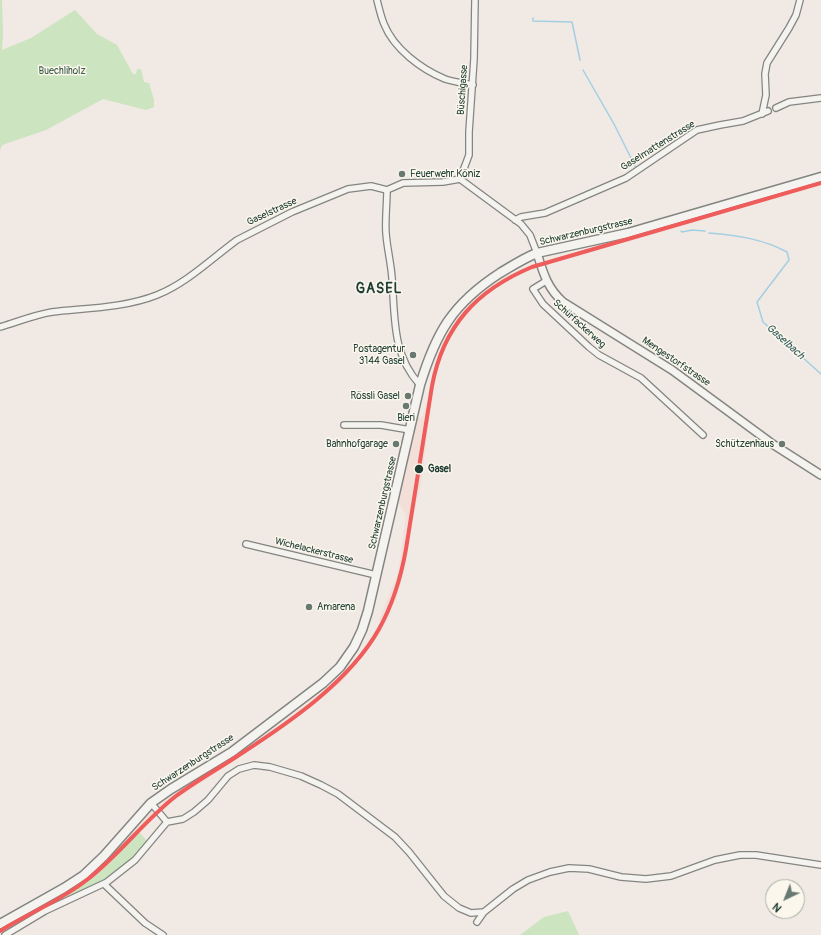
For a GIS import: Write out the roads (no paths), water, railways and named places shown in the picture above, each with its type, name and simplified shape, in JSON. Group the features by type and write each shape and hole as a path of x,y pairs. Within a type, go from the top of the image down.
{"main road":[{"name":"Schwarzenburgstrasse","path":"0,924 72,883 88,872 107,853 150,803 232,752 335,672 350,655 359,639 368,610 420,385 427,364 436,341 448,321 474,292 492,278 537,253 628,233 821,177"}],"street":[{"path":"377,0 386,29 395,43 410,57 426,69 446,79 473,85"},
{"name":"Büschigasse","path":"460,179 469,155 469,132 473,85 475,0"},
{"path":"762,114 766,95 766,63 789,28 796,15 800,0"},
{"path":"776,108 789,102 821,98"},
{"name":"Gaselmattenstrasse","path":"515,220 521,217 545,213 626,178 697,130 743,121 768,111"},
{"path":"420,385 406,366 399,349 396,336 392,280 386,232 387,190 404,183 443,182 460,179 515,220 529,233 537,253"},
{"name":"Gaselstrasse","path":"0,327 43,314 121,304 142,300 157,295 173,287 237,240 292,212 348,189 371,186 387,190"},
{"name":"Mengestorfstrasse","path":"537,253 546,281 554,294 566,304 687,380 774,445 821,475"},
{"name":"Schürfackerweg","path":"546,281 533,289 554,315 595,352 641,378 703,435"},
{"path":"344,425 381,425 410,430"},
{"name":"Wichelackerstrasse","path":"246,544 376,575"},
{"path":"5,935 45,911 104,884 135,860 167,822 182,819 198,809 208,800 228,776 246,766 258,765 282,770 321,784 338,794 385,829 402,845 444,896 459,908 471,913 476,918 477,922 484,912 521,884 550,872 568,868 589,869 621,877 646,879 671,876 714,860 740,855 756,855 821,865"},
{"path":"150,803 167,822"},
{"path":"104,884 145,923 163,935"},
{"path":"471,913 484,912"}],"waterway":[{"name":"Gaselbach","path":"533,18 533,21 572,22 580,60"},
{"name":"Gaselbach","path":"583,70 614,124 636,168"},
{"name":"Gaselbach","path":"681,231 705,231"},
{"name":"Gaselbach","path":"709,233 749,238 787,252 789,260 757,302 763,322 821,374"}],"place":[{"name":"Feuerwehr Köniz","path":"402,174"},
{"name":"Postagentur 3144 Gasel","path":"413,355"},
{"name":"Rössli Gasel","path":"408,396"},
{"name":"Bieri","path":"406,406"},
{"name":"Bahnhofgarage","path":"396,444"},
{"name":"Schützenhaus","path":"782,444"},
{"name":"Gasel","path":"419,469"},
{"name":"Amarena","path":"309,607"}],"district":[{"name":"GASEL","path":"379,289"}],"park label":[{"name":"Buechliholz","path":"62,71"}]}
